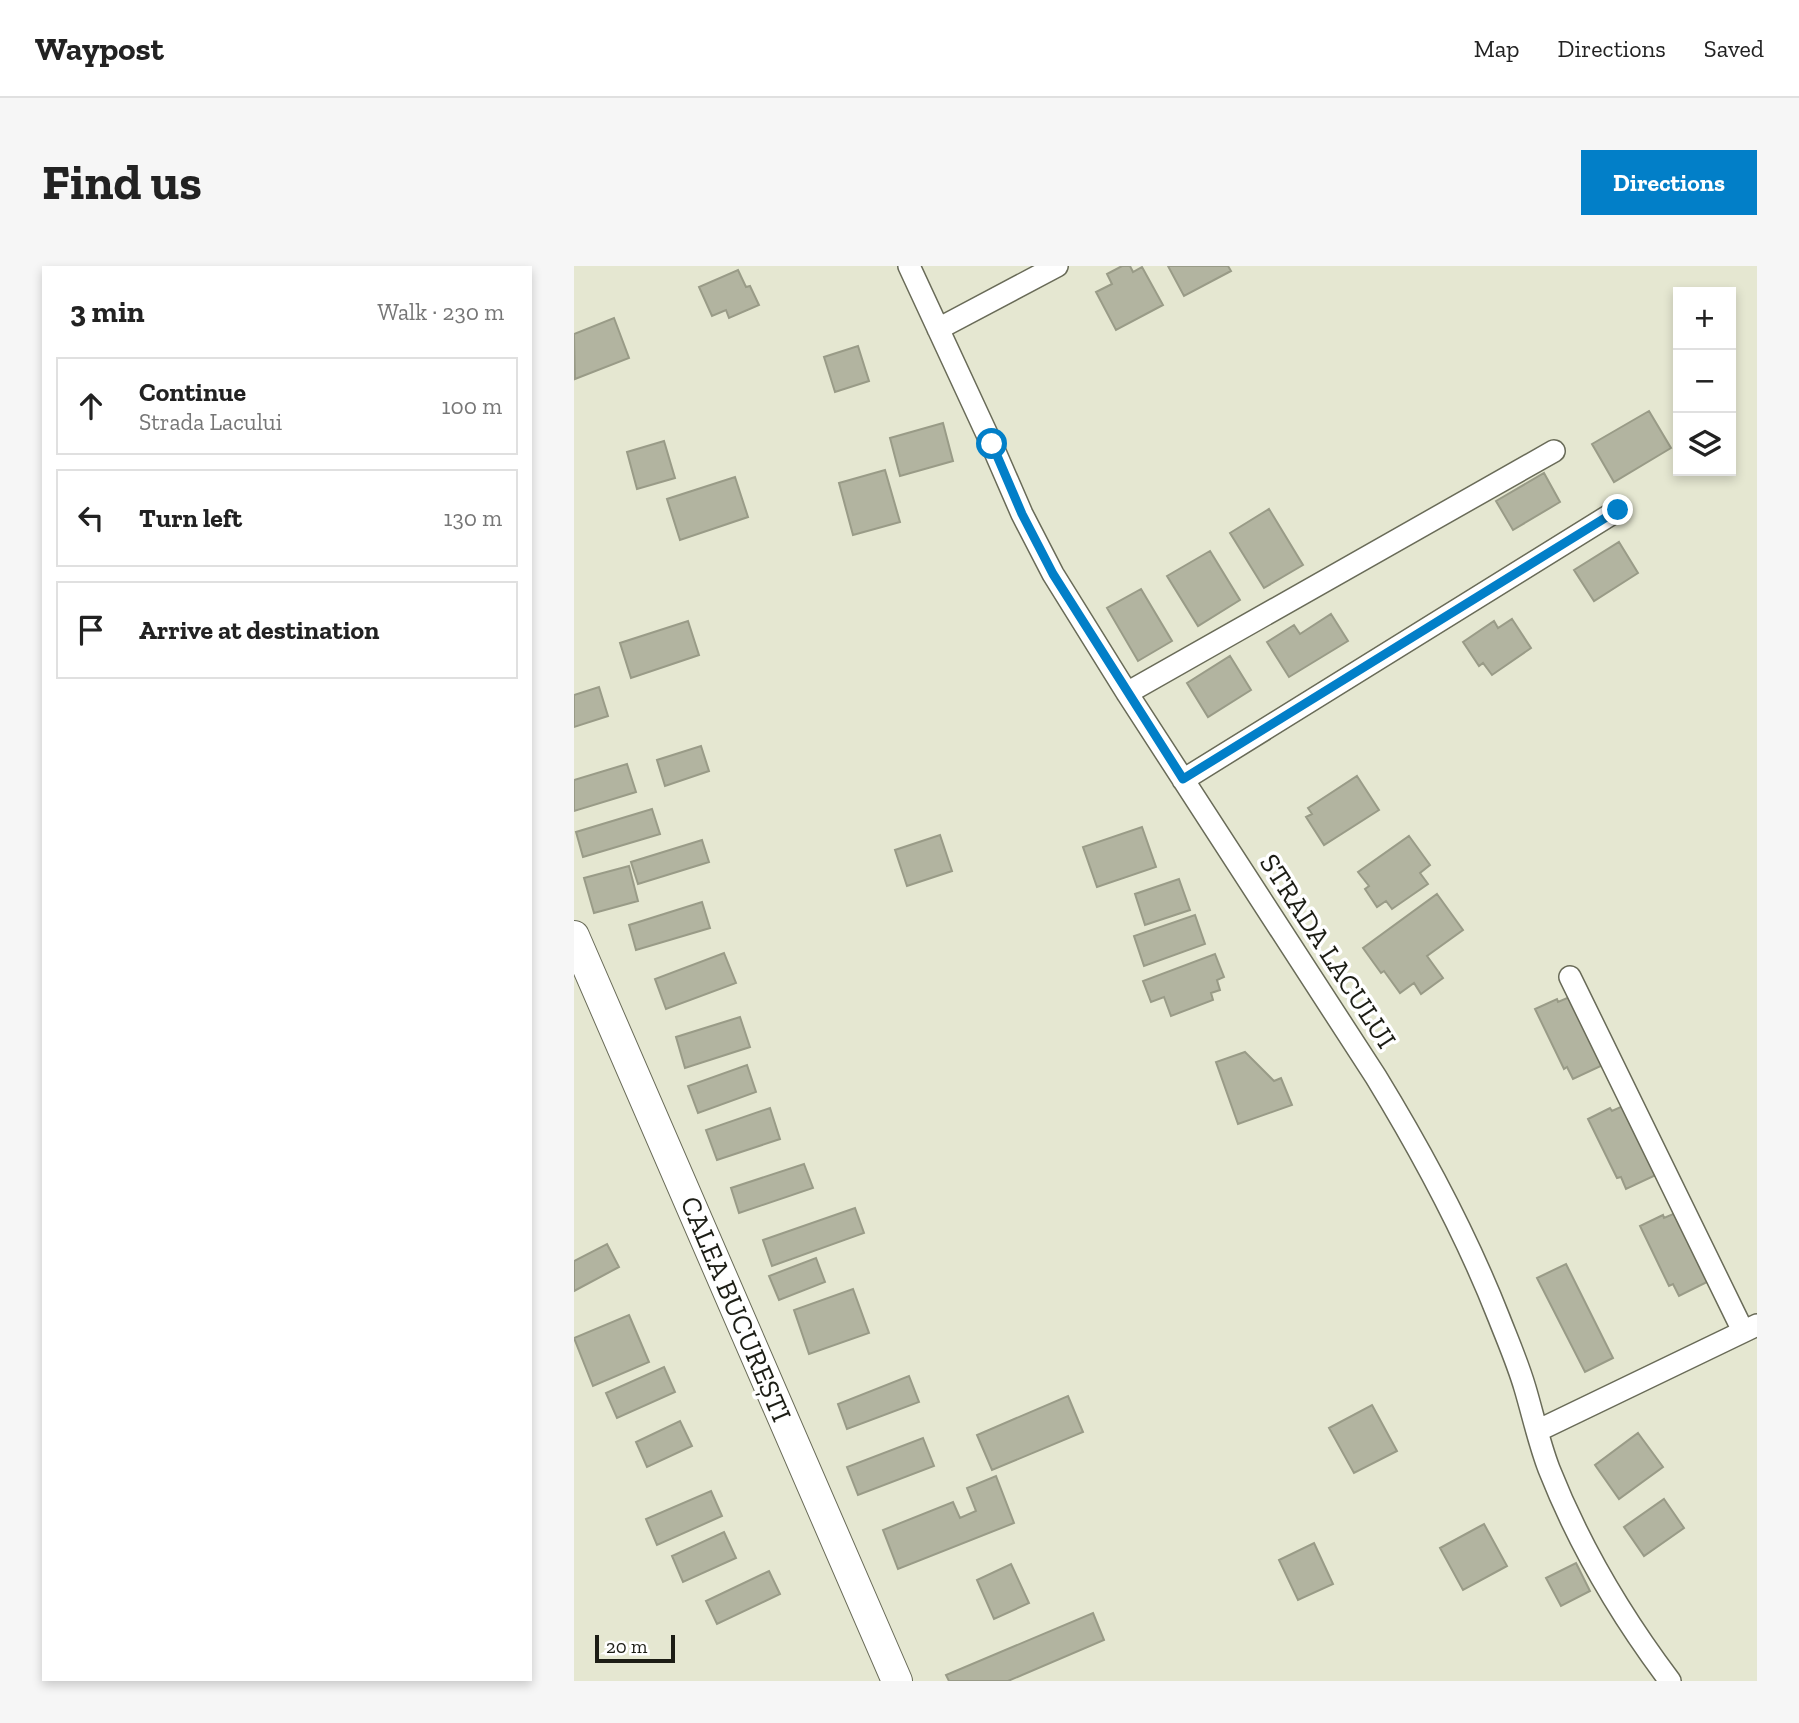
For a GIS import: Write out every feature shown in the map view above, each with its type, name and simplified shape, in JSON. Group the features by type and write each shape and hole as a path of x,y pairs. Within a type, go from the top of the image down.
{"main road":[{"name":"CALEA BUCUREȘTI","path":"574,936 897,1681"}],"street":[{"name":"STRADA LACULUI","path":"909,266 1053,574 1376,1077 1452,1212 1499,1319 1564,1506 1617,1603 1670,1681"},
{"path":"938,330 1057,266"},
{"path":"1127,693 1555,451"},
{"path":"1183,779 1618,510"},
{"path":"1537,1431 1750,1328 1570,977"}],"building":[{"path":"1122,266 1130,266 1133,272 1142,267 1163,305 1116,330 1096,292 1112,284 1107,274"},
{"path":"1168,266 1228,266 1231,271 1184,296"},
{"path":"738,270 759,305 729,318 726,310 712,316 699,287"},
{"path":"614,318 629,358 575,379 574,334"},
{"path":"858,346 869,381 835,392 824,357"},
{"path":"1649,411 1671,448 1614,482 1592,444"},
{"path":"943,423 953,461 900,476 890,438"},
{"path":"664,441 675,478 637,489 627,452"},
{"path":"885,470 900,522 853,535 839,483"},
{"path":"1544,473 1560,502 1513,530 1496,501"},
{"path":"735,477 748,517 680,540 667,499"},
{"path":"1269,509 1303,565 1264,588 1230,533"},
{"path":"1619,542 1638,573 1594,601 1574,570"},
{"path":"1210,551 1240,600 1198,626 1167,576"},
{"path":"1141,589 1172,641 1138,661 1107,608"},
{"path":"1331,614 1348,641 1289,677 1267,642 1294,625 1300,634"},
{"path":"1512,619 1531,648 1492,675 1483,663 1479,666 1463,642 1494,621 1498,628"},
{"path":"688,621 699,655 631,678 620,643"},
{"path":"1230,656 1251,690 1208,717 1187,683"},
{"path":"599,687 608,716 574,727 574,695"},
{"path":"701,746 709,771 665,786 657,760"},
{"path":"627,764 636,792 574,811 574,780"},
{"path":"1357,776 1379,810 1324,845 1306,817 1312,814 1308,808"},
{"path":"652,809 660,834 583,857 576,832"},
{"path":"1142,827 1156,867 1097,887 1083,847"},
{"path":"940,835 952,871 907,886 895,850"},
{"path":"1409,836 1430,865 1420,873 1428,884 1392,909 1386,901 1377,907 1365,889 1369,886 1358,872"},
{"path":"702,840 709,862 638,884 631,862"},
{"path":"629,866 638,901 594,913 584,878"},
{"path":"1179,879 1190,910 1145,925 1135,894"},
{"path":"1437,894 1463,930 1427,956 1443,978 1421,994 1414,983 1400,993 1363,948"},
{"path":"702,902 710,928 636,950 629,925"},
{"path":"1195,915 1205,944 1144,966 1134,936"},
{"path":"724,953 736,983 666,1009 655,979"},
{"path":"1215,954 1224,977 1217,980 1220,990 1211,993 1213,1000 1171,1016 1164,997 1151,1002 1143,981"},
{"path":"1572,996 1605,1064 1573,1079 1567,1067 1564,1069 1535,1009 1557,999 1558,1002"},
{"path":"740,1017 750,1047 685,1068 676,1037"},
{"path":"1245,1052 1274,1081 1281,1078 1292,1105 1238,1124 1216,1062"},
{"path":"747,1065 756,1092 698,1113 688,1086"},
{"path":"1625,1105 1658,1174 1626,1189 1621,1177 1617,1178 1588,1119 1610,1108 1612,1111"},
{"path":"770,1108 780,1139 717,1160 706,1130"},
{"path":"804,1164 813,1188 739,1213 731,1188"},
{"path":"855,1208 864,1233 772,1266 763,1240"},
{"path":"1678,1212 1711,1280 1679,1296 1673,1284 1669,1286 1640,1226 1663,1215 1664,1218"},
{"path":"607,1244 619,1267 574,1291 574,1261"},
{"path":"816,1258 825,1282 779,1300 769,1276"},
{"path":"1566,1264 1613,1358 1585,1372 1537,1278"},
{"path":"853,1289 869,1333 809,1354 794,1310"},
{"path":"629,1315 649,1362 593,1386 574,1338"},
{"path":"664,1367 675,1392 617,1418 606,1393"},
{"path":"909,1376 919,1402 847,1429 838,1404"},
{"path":"1068,1396 1083,1432 992,1470 977,1435"},
{"path":"1372,1405 1397,1451 1354,1473 1329,1428"},
{"path":"680,1421 692,1446 647,1467 636,1442"},
{"path":"1638,1433 1663,1467 1619,1499 1595,1465"},
{"path":"923,1438 934,1466 858,1495 847,1467"},
{"path":"996,1476 1014,1523 898,1569 883,1530 953,1502 960,1518 976,1511 967,1488"},
{"path":"711,1491 722,1516 657,1545 646,1519"},
{"path":"1664,1499 1684,1528 1644,1556 1624,1527"},
{"path":"1484,1524 1507,1566 1463,1590 1440,1548"},
{"path":"724,1532 736,1558 683,1582 672,1556"},
{"path":"1314,1543 1333,1584 1298,1600 1279,1560"},
{"path":"1576,1563 1590,1591 1561,1606 1546,1578"},
{"path":"1011,1564 1029,1603 994,1619 977,1580"},
{"path":"769,1571 780,1594 717,1624 706,1601"},
{"path":"1093,1613 1104,1640 1008,1681 949,1681 946,1675"}],"route":[{"path":"992,444 1022,514 1053,574 1183,779 1618,510"}]}
